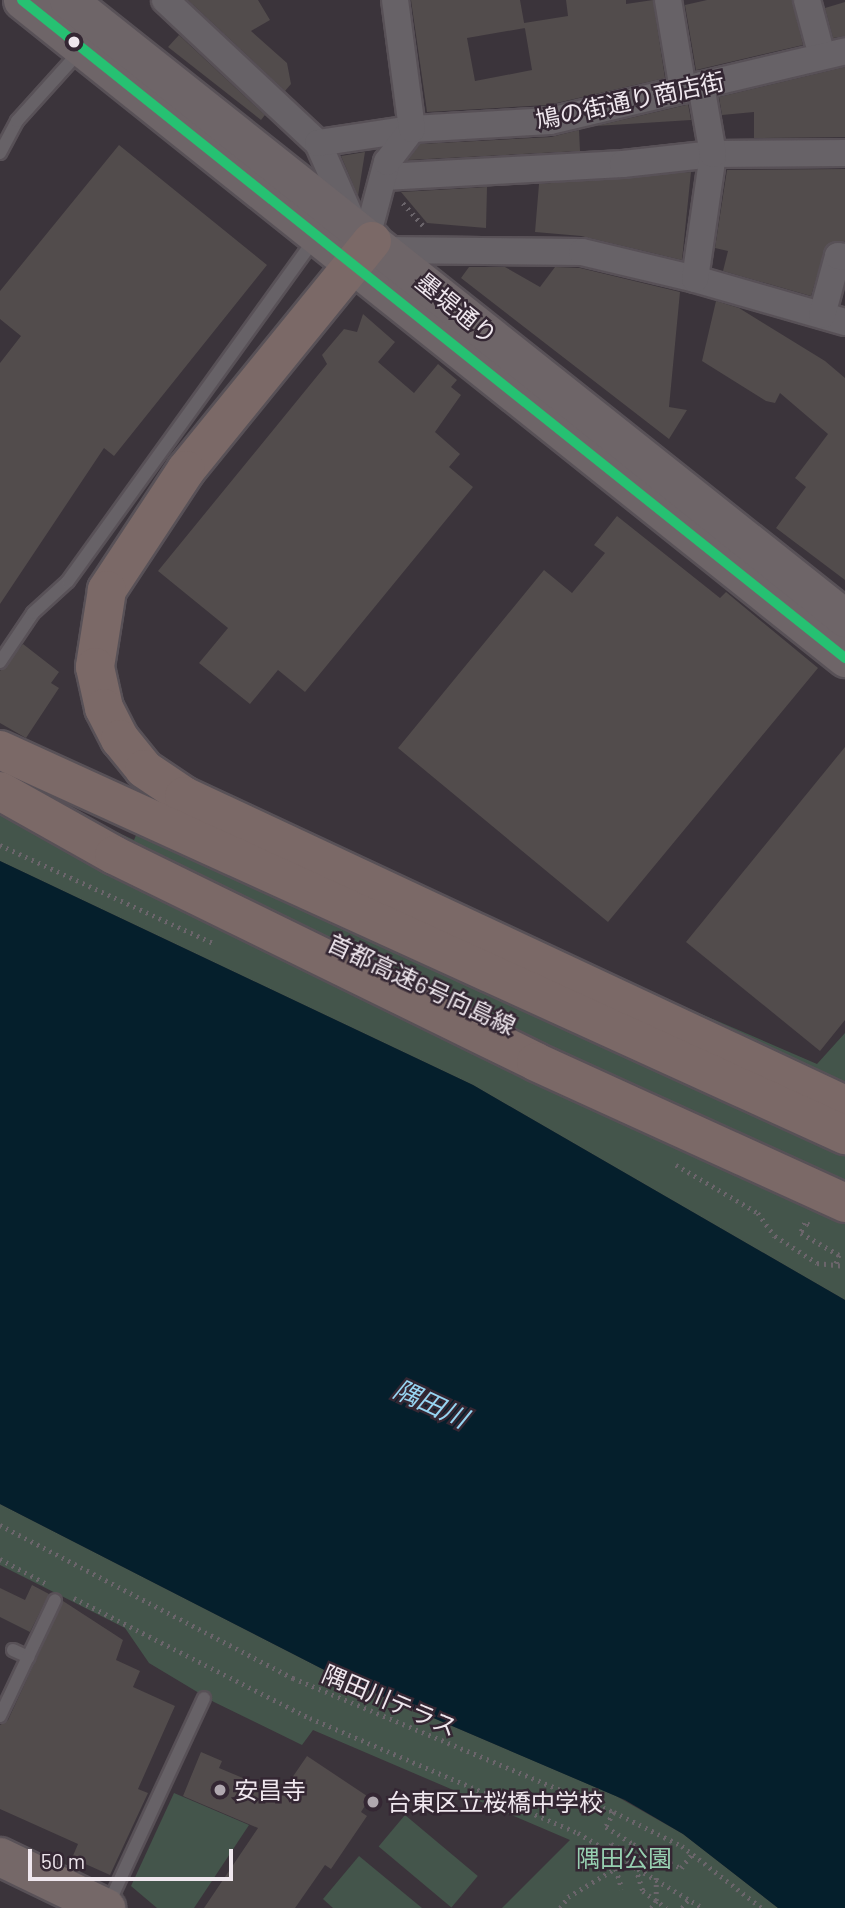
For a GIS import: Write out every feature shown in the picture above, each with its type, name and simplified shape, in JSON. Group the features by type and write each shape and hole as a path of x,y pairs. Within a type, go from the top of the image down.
{"highway":[{"path":"360,252 186,470 107,590 95,667 104,708 120,739 144,769 184,796 845,1105"},
{"name":"首都高速6号向島線","path":"0,750 845,1135"},
{"path":"0,791 114,855 536,1062 845,1203"},
{"name":"首都高速6号向島線","path":"0,791 845,1179"}],"main road":[{"name":"墨堤通り","path":"22,0 316,237 360,252 845,618"},
{"name":"墨堤通り","path":"68,0 360,252 845,658"},
{"path":"0,1857 94,1905"}],"street":[{"path":"165,0 318,142 360,252"},
{"path":"360,252 387,162 412,129 396,0"},
{"path":"668,0 713,154 695,279"},
{"path":"807,0 834,54"},
{"name":"鳩の街通り商店街","path":"318,142 412,129 550,121 834,54"},
{"path":"384,177 623,164 713,154 845,153"},
{"path":"360,252 582,252 695,279 834,319 838,256 845,257"}],"lane":[{"path":"0,153 17,121 82,48"},
{"path":"0,662 33,613 68,581 316,237"},
{"path":"0,1716 58,1595"},
{"path":"13,1650 28,1657"},
{"path":"94,1905 204,1698"}],"path":[{"path":"399,208 401,201 428,231"},
{"path":"816,1228 805,1223 801,1233 839,1255 836,1265"},
{"path":"775,1236 817,1263 845,1266"},
{"name":"隅田川テラス","path":"0,1525 293,1678 614,1812 691,1855 762,1908"},
{"path":"0,1559 58,1595"},
{"path":"72,1597 310,1718 578,1833 656,1877 703,1908"},
{"path":"614,1812 606,1827 634,1844 681,1868 691,1855"},
{"path":"607,1851 611,1844 649,1862 645,1872"},
{"path":"629,1853 634,1844"},
{"path":"560,1908 568,1897 626,1862"},
{"path":"636,1867 643,1891 666,1908"},
{"path":"616,1869 622,1889"},
{"path":"651,1908 656,1900 656,1877"},
{"path":"681,1908 689,1898"}],"green space":[{"path":"0,777 134,840 159,780 817,1064 845,1033 845,1300 473,1085 0,861"},
{"name":"隅田公園","path":"0,1504 340,1678 616,1796 683,1834 778,1908 502,1908 570,1840 313,1730 302,1745 214,1702 149,1663 125,1628 0,1565"},
{"path":"174,1793 249,1825 194,1908 157,1908 131,1886"},
{"path":"405,1815 478,1876 451,1907 379,1846"},
{"path":"359,1856 422,1908 333,1908 323,1899"}],"water":[{"name":"隅田川","path":"0,861 473,1085 845,1300 845,1908 778,1908 683,1834 625,1800 340,1678 0,1504"}],"building":[{"path":"188,0 258,0 270,20 251,31 287,63 291,84 285,91"},
{"path":"411,0 520,0 524,23 568,16 566,0 626,0 626,4 653,0 665,78 548,105 427,112","holes":["525,28 532,70 475,81 467,38"]},
{"path":"707,0 792,0 803,45 696,70 685,5"},
{"path":"845,2 845,36 833,38 825,8"},
{"path":"179,35 265,115 261,120 168,47"},
{"path":"845,67 845,137 754,138 754,112 722,115 719,97"},
{"path":"688,104 691,120 596,126 686,105"},
{"path":"579,130 580,151 408,160 420,144 551,137"},
{"path":"119,145 267,265 114,456 104,448 0,604 0,363 21,336 0,319 0,291"},
{"path":"365,152 358,196 341,156"},
{"path":"845,169 845,241 826,246 811,296 723,271 728,251 715,248 727,170"},
{"path":"691,172 682,260 581,236 535,232 539,184"},
{"path":"487,187 486,228 427,223 401,192"},
{"path":"469,267 505,267 540,287 555,267 580,268 680,292 669,407 687,410 669,439 461,278"},
{"path":"716,301 739,308 825,361 845,378 845,580 776,528 806,487 795,478 828,434 780,393 775,403 766,401 702,361"},
{"path":"363,314 395,342 378,362 414,393 438,364 457,380 451,387 461,395 435,432 460,454 449,467 473,487 305,692 278,670 250,704 199,663 228,628 158,571 327,364 322,355 344,329 357,332"},
{"path":"617,516 720,598 726,592 818,668 608,922 398,748 544,570 572,593 605,553 594,545"},
{"path":"23,644 59,672 51,683 59,688 26,738 0,723 0,671"},
{"path":"845,747 845,1020 820,1051 686,942"},
{"path":"32,1585 49,1594 30,1632 0,1617 0,1588 25,1600"},
{"path":"63,1601 123,1640 116,1660 140,1671 133,1687 175,1706 138,1789 148,1793 110,1875 72,1858 78,1844 0,1809 0,1725 8,1720"},
{"path":"201,1752 222,1761 219,1768 281,1794 307,1756 370,1798 361,1812 367,1816 331,1869 325,1865 295,1908 204,1908 258,1828 183,1796"}],"transit line":[{"path":"22,0 845,658"}],"place":[{"name":"安昌寺","path":"220,1790"},
{"name":"台東区立桜橋中学校","path":"373,1802"}]}
